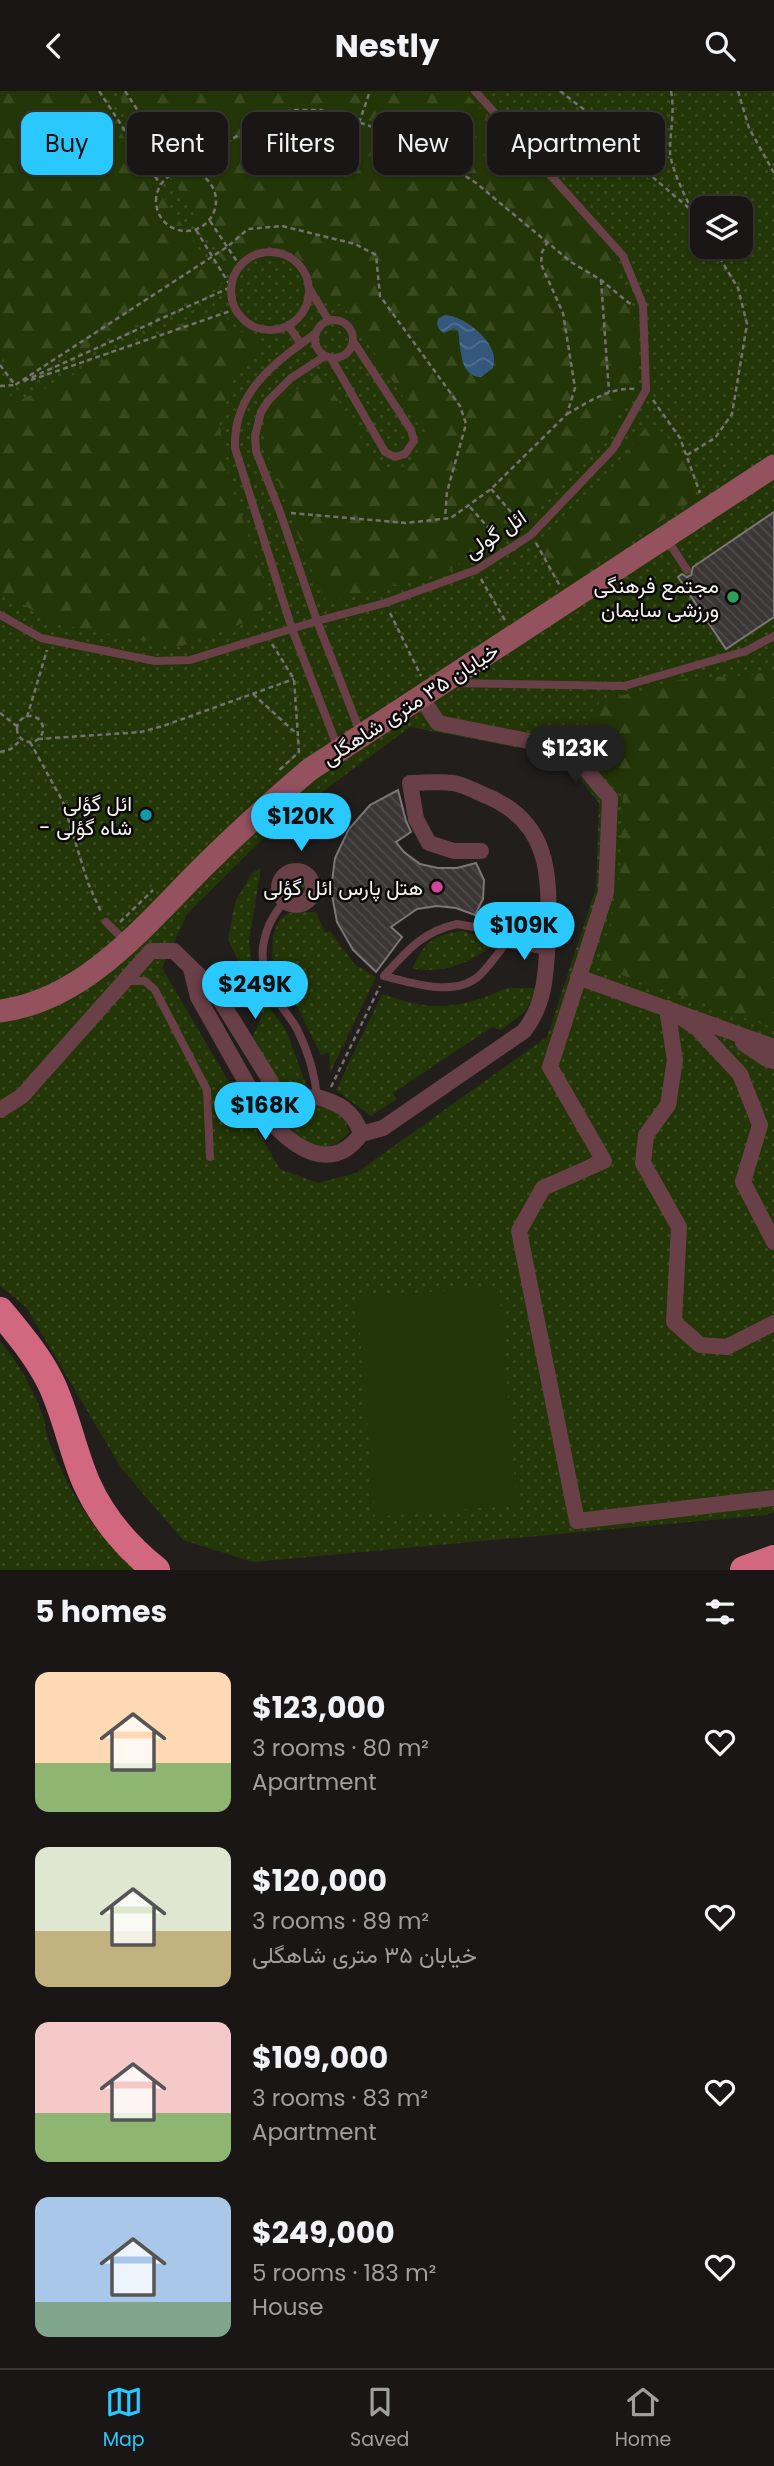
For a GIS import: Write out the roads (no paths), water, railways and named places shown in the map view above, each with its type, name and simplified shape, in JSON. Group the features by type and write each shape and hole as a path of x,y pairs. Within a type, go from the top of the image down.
{"highway":[{"path":"0,1311 26,1342 50,1382 87,1484 110,1522 138,1556 156,1570"},
{"path":"744,1570 774,1559"}],"street":[{"name":"خیابان ۳۵ متری شاهگلی","path":"0,1011 20,1009 59,994 100,968 120,936 309,770 774,466"},
{"path":"431,691 438,723 569,749 610,798 606,893 550,1067 604,1161 543,1188 519,1231 577,1521 774,1498"},
{"path":"191,967 198,997 260,1107 293,1144 314,1154 336,1154 352,1146 361,1135 383,1128 524,1031 534,1019 541,1003 549,897 547,871 539,845 527,822 498,799 454,782 410,783 416,819 429,843 454,851 481,851"},
{"path":"508,940 547,947"},
{"path":"0,1111 22,1095 151,951 174,951 214,990 284,1103"},
{"path":"578,977 774,1047"},
{"path":"667,1008 698,1029 740,1074 760,1125 743,1182 774,1243"},
{"path":"667,1008 675,1060 668,1105 646,1135 643,1163 679,1227 674,1322 700,1345 727,1347 774,1323"},
{"path":"713,1025 774,1061"},
{"path":"278,1129 277,1114 284,1103 299,1098 321,1098 338,1104 356,1119 361,1135"}],"lane":[{"name":"ائل گولی","path":"0,615 41,638 155,661 190,660 386,603 476,570 531,535 613,449 646,390 643,305 623,256 475,91"},
{"path":"309,288 304,310 288,325 265,329 243,319 236,309 231,287 234,275 250,257 276,252 288,256 299,264 306,275 309,288 329,321"},
{"path":"353,341 411,430 414,441 410,451 395,457 385,452 328,357 316,346 319,328 329,321 341,321 353,335 348,352 337,358 328,357 291,378 261,412 255,436 257,451 317,621 362,736"},
{"path":"288,325 301,344"},
{"path":"316,334 265,373 247,394 234,435 237,460 292,629 339,751"},
{"path":"666,538 687,570"},
{"path":"431,691 624,686 746,651 774,636"},
{"path":"284,902 271,917 262,945 264,972 274,996 296,1027 308,1054 321,1098"},
{"path":"106,922 120,936"},
{"path":"468,926 508,940 479,977 458,985 430,988 384,976 412,946 436,929 468,926"},
{"path":"124,981 145,981 155,990 207,1090 210,1157"}],"water":[{"path":"444,315 462,320 487,341 494,359 493,368 481,377 474,376 465,367 458,331 454,328 444,333 438,327 438,319"}],"place":[{"name":"مجتمع فرهنگی ورزشی سایمان","path":"733,597"},
{"name":"ائل گؤلی - شاه گؤلی","path":"146,815"},
{"name":"هتل پارس ائل گؤلی","path":"437,887"}]}
